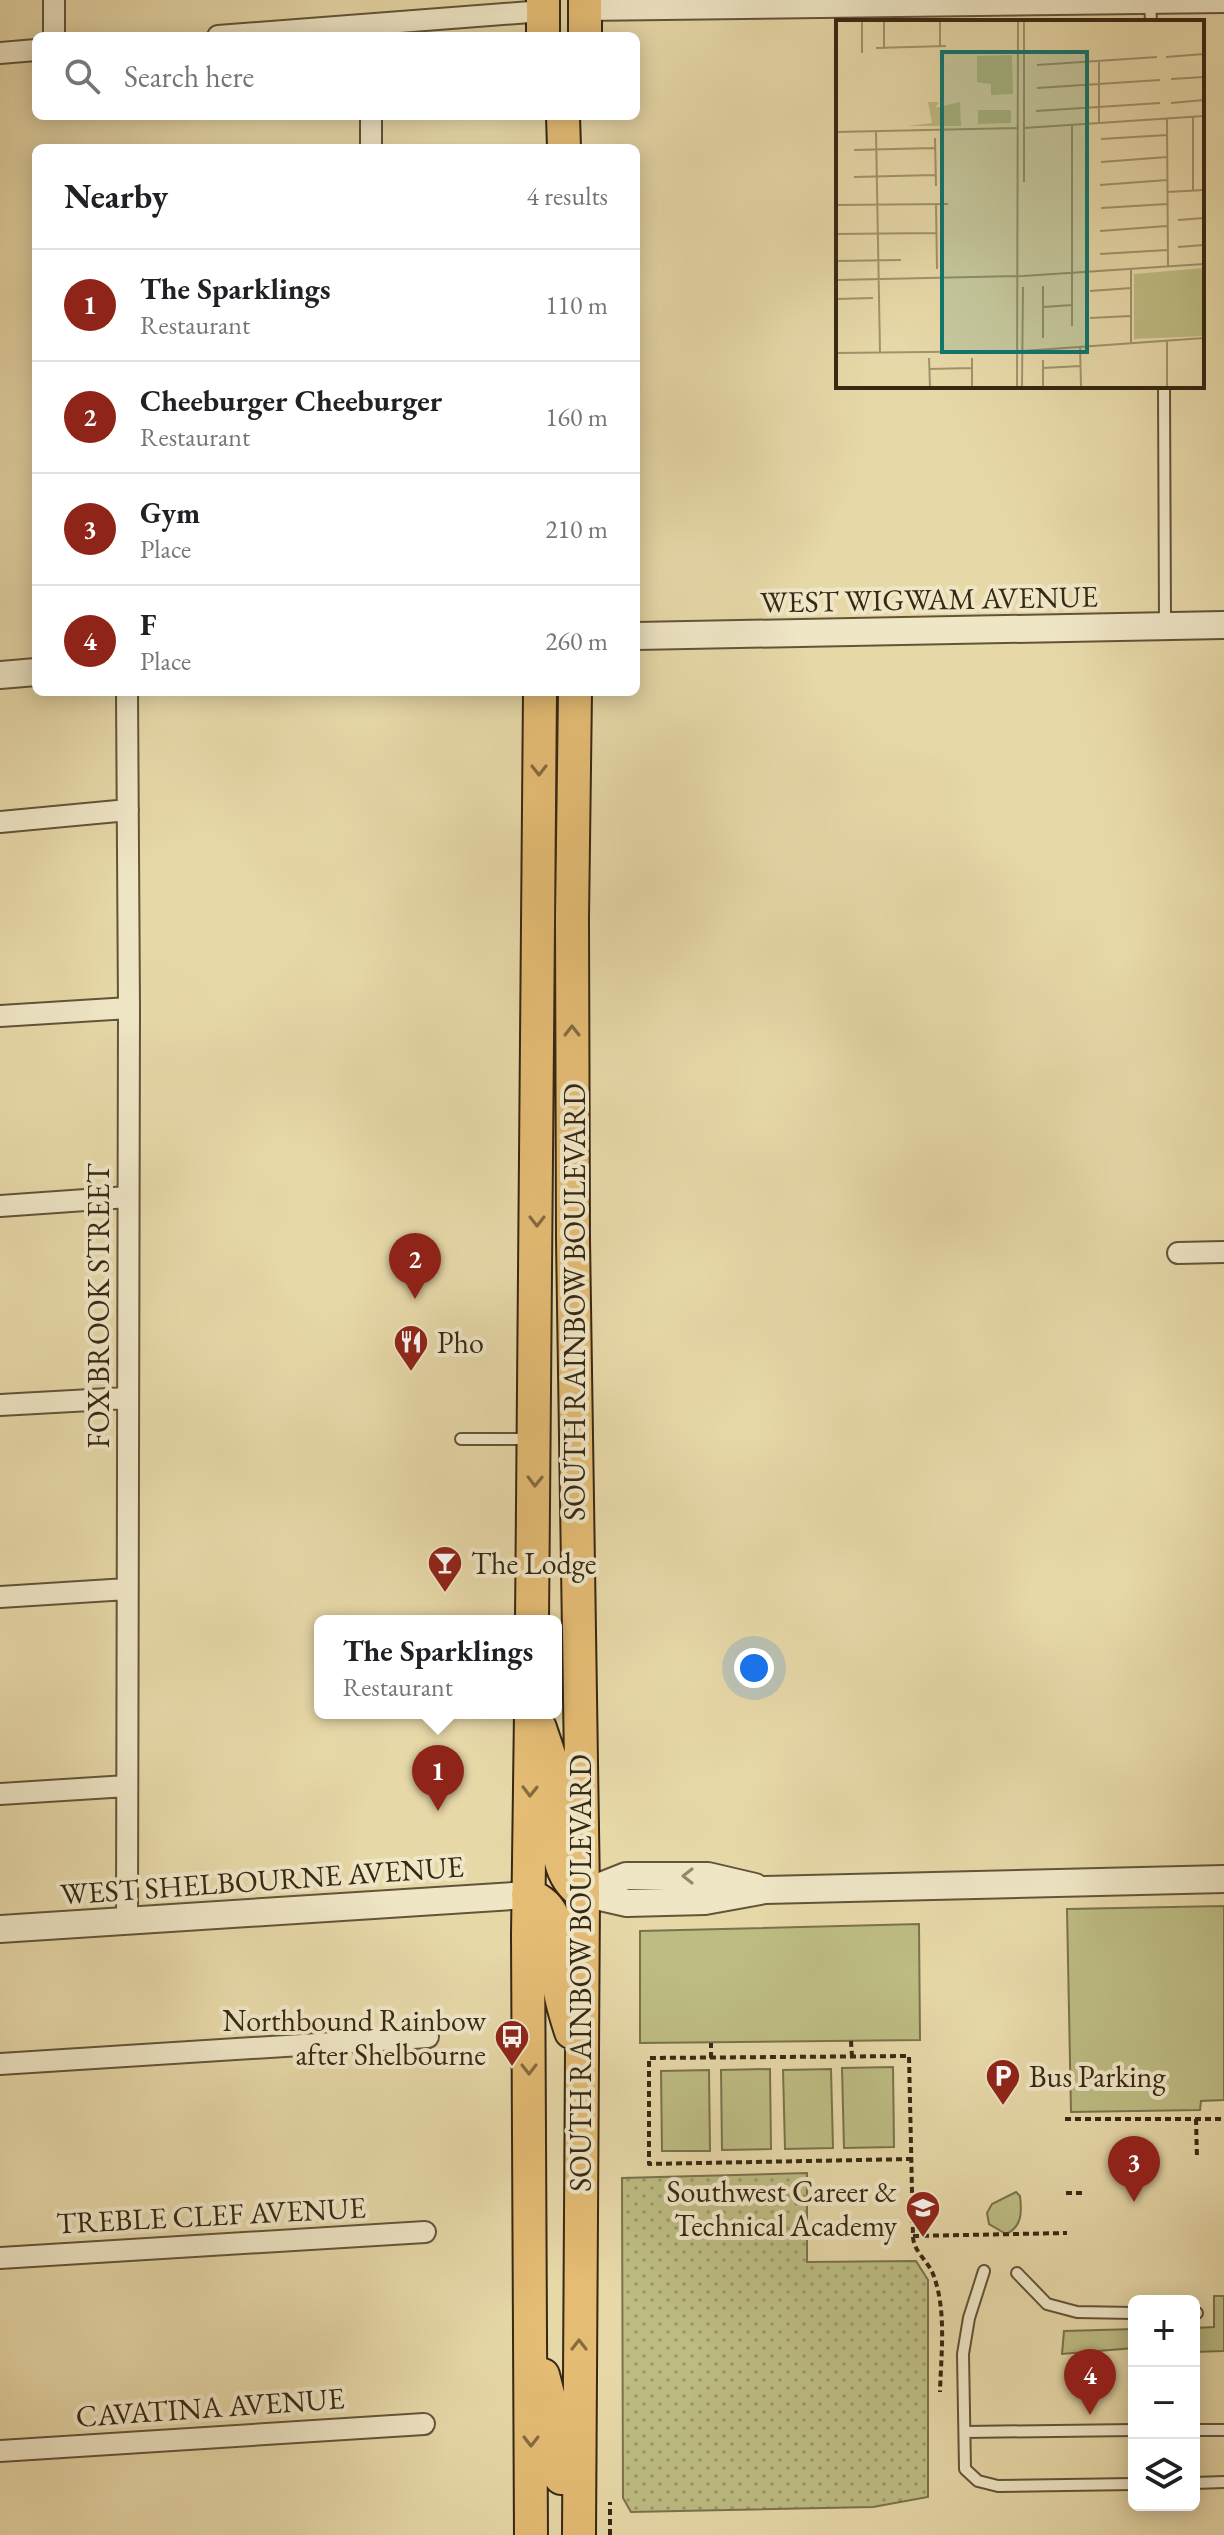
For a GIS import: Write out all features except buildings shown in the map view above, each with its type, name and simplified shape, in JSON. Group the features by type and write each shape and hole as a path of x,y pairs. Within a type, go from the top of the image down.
{"main road":[{"path":"543,120 543,144"},
{"path":"563,120 564,144"},
{"path":"584,144 585,120"},
{"name":"SOUTH RAINBOW BOULEVARD","path":"532,1615 540,696"},
{"name":"SOUTH RAINBOW BOULEVARD","path":"575,696 573,1240 583,1893 579,2330 595,2500 579,2535"},
{"path":"537,1070 558,1149 560,1228 573,1240"},
{"path":"536,1280 556,1306 560,1375 575,1478"},
{"name":"SOUTH RAINBOW BOULEVARD","path":"531,2535 528,1895 533,1719"},
{"path":"535,1719 557,1786 559,1846 564,1872 568,1881 583,1893"},
{"path":"528,1895 542,1900 550,1908 556,1924 559,1985 583,2082"},
{"path":"531,2334 556,2425 559,2476 595,2500"}],"street":[{"path":"54,0 54,32"},
{"path":"583,11 763,4 1151,12 1224,2"},
{"path":"306,32 547,21"},
{"path":"0,53 32,50"},
{"path":"371,120 371,144"},
{"name":"WEST WIGWAM AVENUE","path":"640,636 1224,625"},
{"path":"0,675 32,672"},
{"name":"FOX BROOK STREET","path":"127,696 127,1921"},
{"path":"0,822 128,810"},
{"path":"0,1016 129,1008"},
{"path":"0,1206 128,1197"},
{"path":"1178,1253 1224,1252"},
{"path":"0,1405 127,1398"},
{"path":"0,1597 127,1589"},
{"path":"0,1794 127,1786"},
{"path":"583,1893 620,1903 705,1901 765,1890 1224,1879"},
{"name":"WEST SHELBOURNE AVENUE","path":"0,1929 528,1895"},
{"path":"0,2064 428,2037"},
{"name":"TREBLE CLEF AVENUE","path":"0,2258 425,2232"},
{"name":"CAVATINA AVENUE","path":"0,2451 424,2424"}],"lane":[{"path":"1164,388 1165,626"},
{"path":"461,1439 535,1439"},
{"path":"984,2271 969,2318 963,2354 965,2469 978,2481 998,2486 1128,2484"},
{"path":"1017,2273 1047,2304 1077,2312 1128,2313"},
{"path":"965,2432 1128,2430"},
{"path":"1200,2430 1224,2430"},
{"path":"1200,2483 1224,2482"}],"path":[{"path":"851,2041 852,2056"},
{"path":"711,2043 711,2058"},
{"path":"912,2159 649,2164 649,2058 909,2056 912,2159 913,2243 933,2273 940,2308 940,2392"},
{"path":"1065,2119 1224,2119"},
{"path":"1196,2119 1197,2158"},
{"path":"1066,2193 1083,2193"},
{"path":"913,2236 1067,2233"},
{"path":"595,2500 610,2535"}],"shaded area":[{"path":"1224,1906 1224,2100 1201,2101 1200,2110 1071,2112 1067,1909"},
{"path":"919,1924 920,2040 640,2043 640,1931"},
{"path":"893,2067 894,2147 844,2148 842,2068"},
{"path":"770,2069 771,2149 722,2150 721,2070"},
{"path":"831,2069 833,2148 785,2149 783,2070"},
{"path":"709,2070 710,2151 662,2151 661,2071"},
{"path":"807,2173 807,2262 916,2261 928,2280 928,2497 873,2507 631,2512 623,2498 622,2178"},
{"path":"1016,2192 1020,2196 1020,2218 1006,2234 989,2224 987,2213 992,2204"},
{"path":"1214,2296 1224,2296 1224,2351 1200,2352 1200,2328 1214,2327"},
{"path":"1128,2329 1128,2348 1062,2354 1064,2331"}],"place":[{"name":"Cheeburger Cheeburger","path":"415,1299"},
{"name":"Pho","path":"411,1373"},
{"name":"The Lodge","path":"445,1594"},
{"name":"The Sparklings","path":"438,1811"},
{"name":"Northbound Rainbow after Shelbourne","path":"512,2068"},
{"name":"Bus Parking","path":"1003,2107"},
{"name":"Gym","path":"1134,2202"},
{"name":"Southwest Career & Technical Academy","path":"923,2239"},
{"name":"F","path":"1090,2415"}]}
